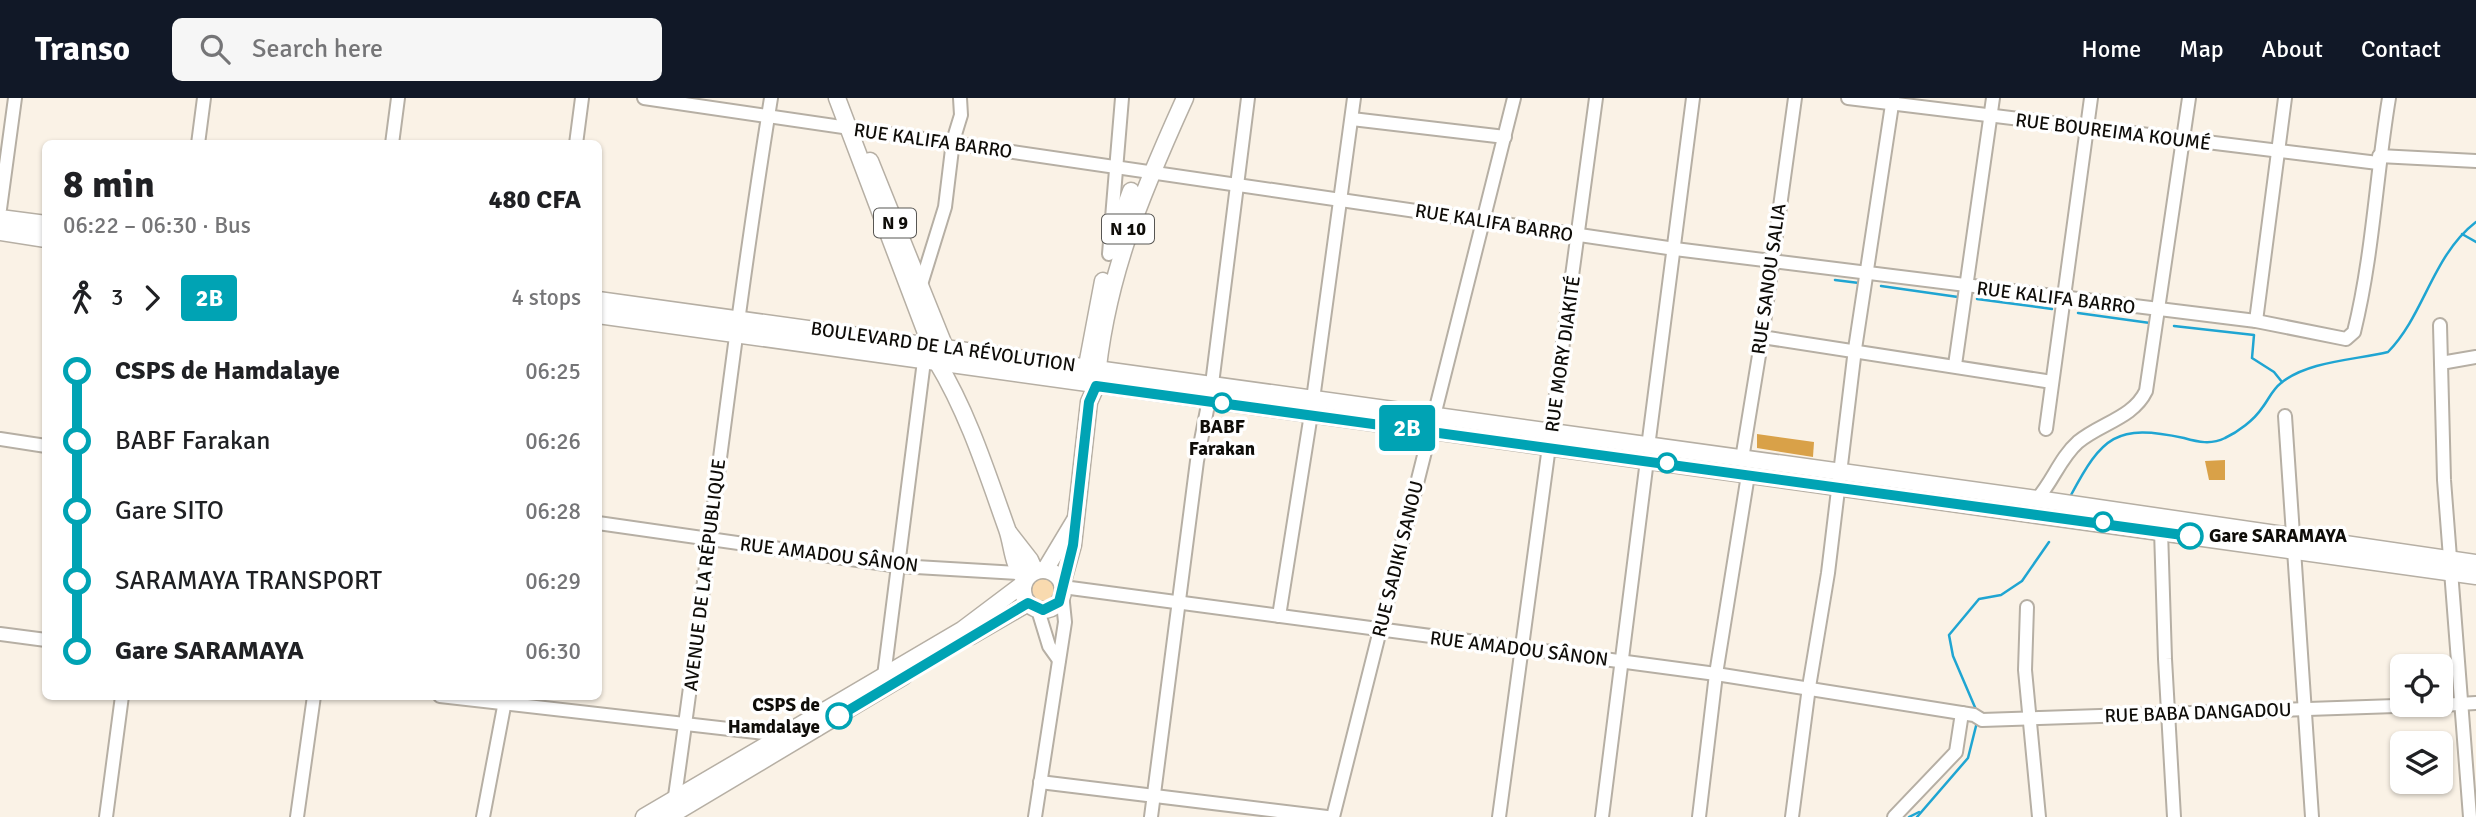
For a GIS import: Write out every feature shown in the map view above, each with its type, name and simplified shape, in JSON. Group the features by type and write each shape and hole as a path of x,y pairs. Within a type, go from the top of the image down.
{"main road":[{"name":"N 9","path":"836,98 853,129 938,356"},
{"name":"N 9","path":"846,98 853,129"},
{"name":"N 10","path":"1092,368 1119,257 1145,173 1174,98"},
{"name":"N 10","path":"1062,588 1077,518 1092,368 1109,254 1122,211 1185,98"},
{"path":"0,218 42,223"},
{"path":"0,232 42,238"},
{"name":"BOULEVARD DE LA RÉVOLUTION","path":"602,301 739,326 938,356 1090,385 1210,401 1313,406"},
{"name":"BOULEVARD DE LA RÉVOLUTION","path":"602,315 739,326"},
{"name":"BOULEVARD DE LA RÉVOLUTION","path":"938,356 1092,368 1212,384 1313,406 1648,454 1748,475 1838,480 2033,505"},
{"path":"938,356 1009,533 1030,560 1023,595 1033,607"},
{"name":"BOULEVARD DE LA RÉVOLUTION","path":"1648,454 1742,459 1838,480"},
{"path":"2033,505 2161,530 2451,566 2476,576"},
{"path":"2033,505 2292,545"},
{"name":"N 10","path":"1029,575 1077,518"},
{"path":"2451,566 2476,563"},
{"path":"644,817 672,812 1033,607 1056,606 1062,588 1054,573 1029,575 962,630 782,735 672,812"}],"street":[{"path":"0,209 15,98"},
{"path":"199,140 204,98"},
{"path":"393,140 398,98"},
{"path":"577,140 582,98"},
{"name":"RUE KALIFA BARRO","path":"644,98 953,141 1145,173 1579,236 1867,271 2063,299 2256,321 2346,339 2354,332 2370,256 2378,159"},
{"name":"AVENUE DE LA RÉPUBLIQUE","path":"672,812 771,98"},
{"path":"916,294 945,207 953,141 961,115 960,98"},
{"path":"1109,254 1114,168 1122,98"},
{"path":"1151,817 1195,471 1210,401 1248,98"},
{"path":"1279,616 1313,406 1354,98"},
{"name":"RUE SADIKI SANOU","path":"1333,817 1514,98"},
{"name":"RUE MORY DIAKITÉ","path":"1499,817 1596,98"},
{"path":"1602,817 1693,98"},
{"name":"RUE SANOU SALIA","path":"1742,459 1762,337 1794,98"},
{"name":"RUE BOUREIMA KOUMÉ","path":"1848,98 1892,101 1991,117 2277,153 2476,161"},
{"path":"1955,365 1993,98"},
{"path":"2046,429 2091,98"},
{"path":"2033,505 2061,459 2080,441 2108,422 2131,412 2141,402 2146,391 2185,141 2189,98"},
{"path":"2256,321 2285,98"},
{"path":"2378,159 2389,98"},
{"path":"1793,817 1809,687 1828,573 1855,349 1892,101"},
{"path":"1352,119 1505,137"},
{"path":"2440,325 2444,481 2470,817"},
{"path":"1762,337 1855,349 2052,382"},
{"path":"884,676 899,566 938,356"},
{"path":"2441,363 2476,357"},
{"path":"2285,415 2312,817"},
{"path":"0,439 42,445"},
{"path":"1699,817 1716,674 1748,475"},
{"name":"RUE AMADOU SÂNON","path":"602,524 899,566 1029,575"},
{"path":"2161,530 2174,817"},
{"name":"RUE AMADOU SÂNON","path":"1062,588 1809,687 1973,716"},
{"name":"N 10","path":"1035,817 1065,622 1062,588"},
{"path":"1033,607 1049,646 1059,660"},
{"path":"2027,607 2024,658 2039,817"},
{"path":"0,634 42,639"},
{"path":"106,817 121,700"},
{"path":"297,817 313,700"},
{"path":"483,817 506,701 782,735"},
{"path":"2453,704 2476,704"},
{"name":"RUE BABA DANGADOU","path":"1973,716 2031,719 2390,706"},
{"path":"1894,817 1955,752 1973,716"},
{"path":"1040,782 1154,793 1327,817"}],"shaded area":[{"path":"1757,434 1814,442 1813,457 1757,448"},
{"path":"2225,460 2225,480 2209,480 2205,461"},
{"path":"1041,575 1052,579 1056,590 1052,601 1041,605 1030,601 1026,590 1030,579"}],"waterway":[{"path":"2071,495 2092,460 2114,439 2142,432 2215,442 2250,421 2275,389 2292,376 2332,362 2388,352 2401,337 2449,251 2476,222"},
{"path":"2462,234 2476,242"},
{"path":"1835,280 1859,283"},
{"path":"1881,286 1958,297"},
{"path":"1977,299 2052,309"},
{"path":"2078,313 2150,323"},
{"path":"2174,326 2254,335 2252,358 2274,372 2282,382"},
{"path":"1977,712 1953,656 1949,635 1979,599 2001,595 2022,581 2049,542"},
{"path":"1917,817 1968,758 1977,722"},
{"path":"1909,817 1919,812"}],"bus line":[{"name":"2B","path":"839,716 1028,603 1043,610 1052,608 1059,602 1073,545 1089,402 1096,386 2002,508 2190,536"}],"place":[{"name":"BABF Farakan","path":"1222,403"},
{"name":"Gare SARAMAYA","path":"2190,536"},
{"name":"CSPS de Hamdalaye","path":"839,716"}]}
